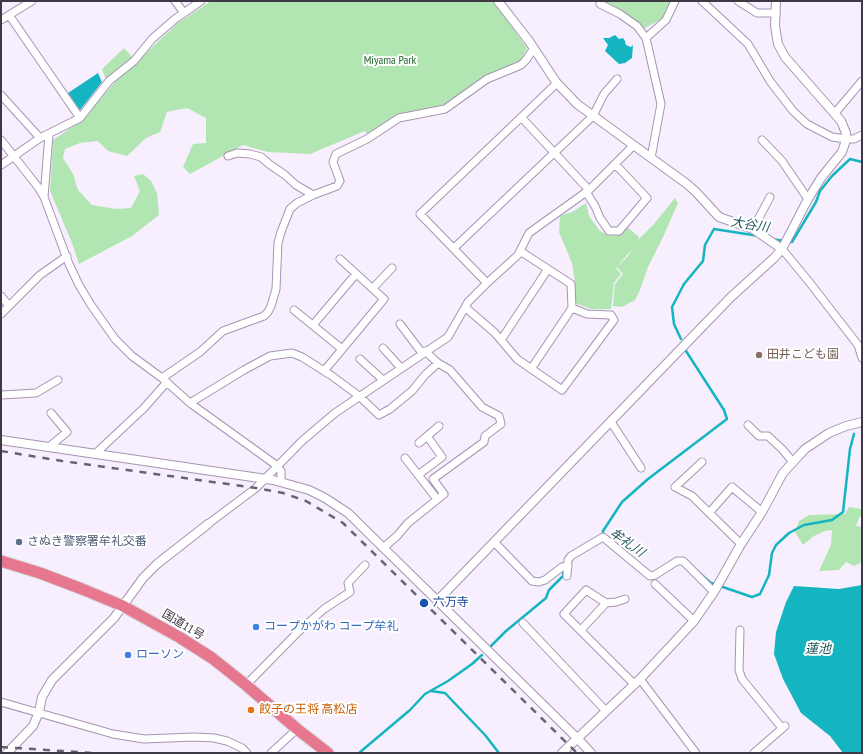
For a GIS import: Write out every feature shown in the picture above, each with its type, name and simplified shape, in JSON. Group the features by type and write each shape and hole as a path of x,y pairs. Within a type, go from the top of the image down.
{"highway":[{"name":"国道11号","path":"1,561 40,573 123,606 179,637 212,658 328,753"}],"street":[{"path":"1,20 32,1"},
{"path":"175,1 184,13"},
{"path":"1,165 40,138 80,118 109,82 137,57 152,39 174,20 201,1"},
{"path":"498,1 534,48 557,83 577,104 696,192 720,217 755,230 782,249 860,343 862,358"},
{"path":"646,38 666,20 675,1"},
{"path":"702,1 748,44 770,82 792,111 807,124 819,132 846,140 854,139 862,135"},
{"path":"738,1 757,13 776,14"},
{"path":"437,601 731,297 774,258 782,249 821,178 842,152 846,140 846,133 841,120 785,57 778,44 775,26 776,1"},
{"path":"600,4 620,14 637,26 646,38 661,104 651,158"},
{"path":"9,16 80,118"},
{"path":"95,454 144,408 165,380 223,331 264,316 268,312 276,289 278,242 290,209 313,194 337,186 340,181 333,162 336,154 367,139 399,118 445,109 487,79 521,65 534,48"},
{"path":"454,248 593,116 604,94 617,79"},
{"path":"835,113 844,105 862,81"},
{"path":"487,283 420,214 557,83"},
{"path":"1,95 40,138"},
{"path":"521,117 588,191 600,218 609,231 618,231 647,198 615,164"},
{"path":"44,197 49,134"},
{"path":"1,140 38,187 44,197 69,264 79,285 115,339 132,356 165,380 190,403 277,466 281,471 281,481"},
{"path":"762,140 782,161 808,200"},
{"path":"7,753 33,726 39,712 42,697 52,680 114,618 147,573 182,543 256,488 302,441 335,413 448,337 466,308 468,302 518,255 529,233 588,191 633,146"},
{"path":"228,156 237,153 261,157 296,185 313,194"},
{"path":"755,230 770,197"},
{"path":"520,251 571,284 572,308 531,368"},
{"path":"1,314 40,275 67,256"},
{"path":"324,371 384,299 340,259"},
{"path":"373,288 392,268"},
{"path":"501,340 548,269"},
{"path":"313,325 356,274"},
{"path":"1,296 9,306"},
{"path":"466,308 501,340 517,359 562,390 614,320 611,315 587,314 572,308"},
{"path":"294,310 342,349"},
{"path":"383,548 397,536 408,523 444,494 433,479 484,442 485,436 502,424 500,416 482,407 450,370 424,352 400,324"},
{"path":"383,348 401,368"},
{"path":"190,403 270,356 292,353 302,357 324,371 359,396 379,415 390,409 412,391 438,363"},
{"path":"360,359 383,380"},
{"path":"1,395 36,393 58,380"},
{"path":"48,447 67,432 50,413"},
{"path":"611,422 642,468"},
{"path":"562,753 637,681 694,621 714,592 741,544 762,512 783,473 792,462 805,450 829,433 846,426 862,422"},
{"path":"748,425 759,436 768,436 782,448 792,462"},
{"path":"419,443 439,426"},
{"path":"418,475 442,457 427,436"},
{"path":"1,440 281,481 309,490 325,498 348,514 591,753"},
{"path":"405,458 437,500"},
{"path":"702,462 675,487 692,496 741,544"},
{"path":"709,513 732,487 762,512"},
{"path":"567,576 568,560 571,556 603,537 650,576 655,575 677,562 683,561 714,592"},
{"path":"494,542 532,581 539,582 545,580 562,567 568,566"},
{"path":"246,685 297,633 324,609 350,592 348,583 365,566"},
{"path":"655,584 694,621"},
{"path":"625,599 606,603 599,600 586,590 564,614 637,681 696,753"},
{"path":"581,630 606,603"},
{"path":"523,623 606,711"},
{"path":"740,630 739,670 742,679 784,727 754,753"},
{"path":"1,702 113,734 130,737 144,739 194,737 227,740 242,748 247,753"},
{"path":"271,753 297,729"}],"green space":[{"name":"Miyama Park","path":"211,1 493,1 527,48 521,60 508,66 447,103 367,134 365,131 310,154 268,152 243,145 190,174 183,167 193,144 206,143 206,118 187,108 167,112 160,132 146,138 127,156 108,151 98,141 80,143 65,149 63,158 73,174 78,190 92,205 116,209 131,208 140,191 134,176 143,174 151,181 157,193 159,215 132,236 79,264 72,243 50,191 53,140 81,121 116,81 178,23"},
{"path":"604,1 670,1 663,18 643,29 604,3"},
{"path":"124,48 133,58 106,80 102,69"},
{"path":"675,198 678,203 648,267 635,300 622,307 613,306 615,284 623,274 617,267 628,256 633,248 616,268 621,274 614,283 611,309 591,309 575,303 575,282 572,263 559,232 560,216 572,212 586,203 589,216 600,231 608,235 617,236 626,226 639,237 638,240 654,224"},
{"path":"849,507 862,509 862,517 860,516 856,526 862,527 862,562 854,566 846,562 839,570 819,571 831,545 832,530 825,531 814,536 803,545 795,532 799,521 809,515 845,514"}],"water":[{"path":"615,35 619,39 623,38 626,45 631,47 633,45 632,58 625,63 619,64 605,51 608,45 603,38 609,38"},
{"path":"98,73 102,82 80,110 68,93"},
{"name":"蓮池","path":"862,585 862,753 843,753 830,736 801,713 783,679 774,654 776,632 786,602 794,586 839,589"}],"waterway":[{"name":"大谷川","path":"771,239 792,242 816,202 820,191 832,176 850,159 862,162"},
{"name":"大谷川","path":"681,339 674,324 672,307 684,284 703,261 705,245 714,229 759,236"},
{"name":"大谷川","path":"603,535 603,531 622,502 648,479 727,419 724,410 686,351"},
{"path":"720,586 752,597 760,594 769,575 772,553 776,545 789,533 804,525 832,520 843,512 850,449 854,434"},
{"name":"牟礼川","path":"491,646 506,631 546,598 549,590 563,576 564,567"},
{"name":"牟礼川","path":"697,571 711,583 716,584"},
{"name":"牟礼川","path":"359,753 410,710 425,694 448,681 482,655"},
{"path":"431,691 445,693 485,735 499,753"}],"railway":[{"path":"1,451 256,488 283,493 306,501 343,523 577,753"},
{"path":"1,747 93,753"}],"place":[{"name":"田井こども園","path":"759,355"},
{"name":"さぬき警察署牟礼交番","path":"19,542"},
{"name":"六万寺","path":"424,603"},
{"name":"コープかがわ コープ牟礼","path":"256,627"},
{"name":"ローソン","path":"128,655"},
{"name":"餃子の王将 高松店","path":"251,710"}]}
